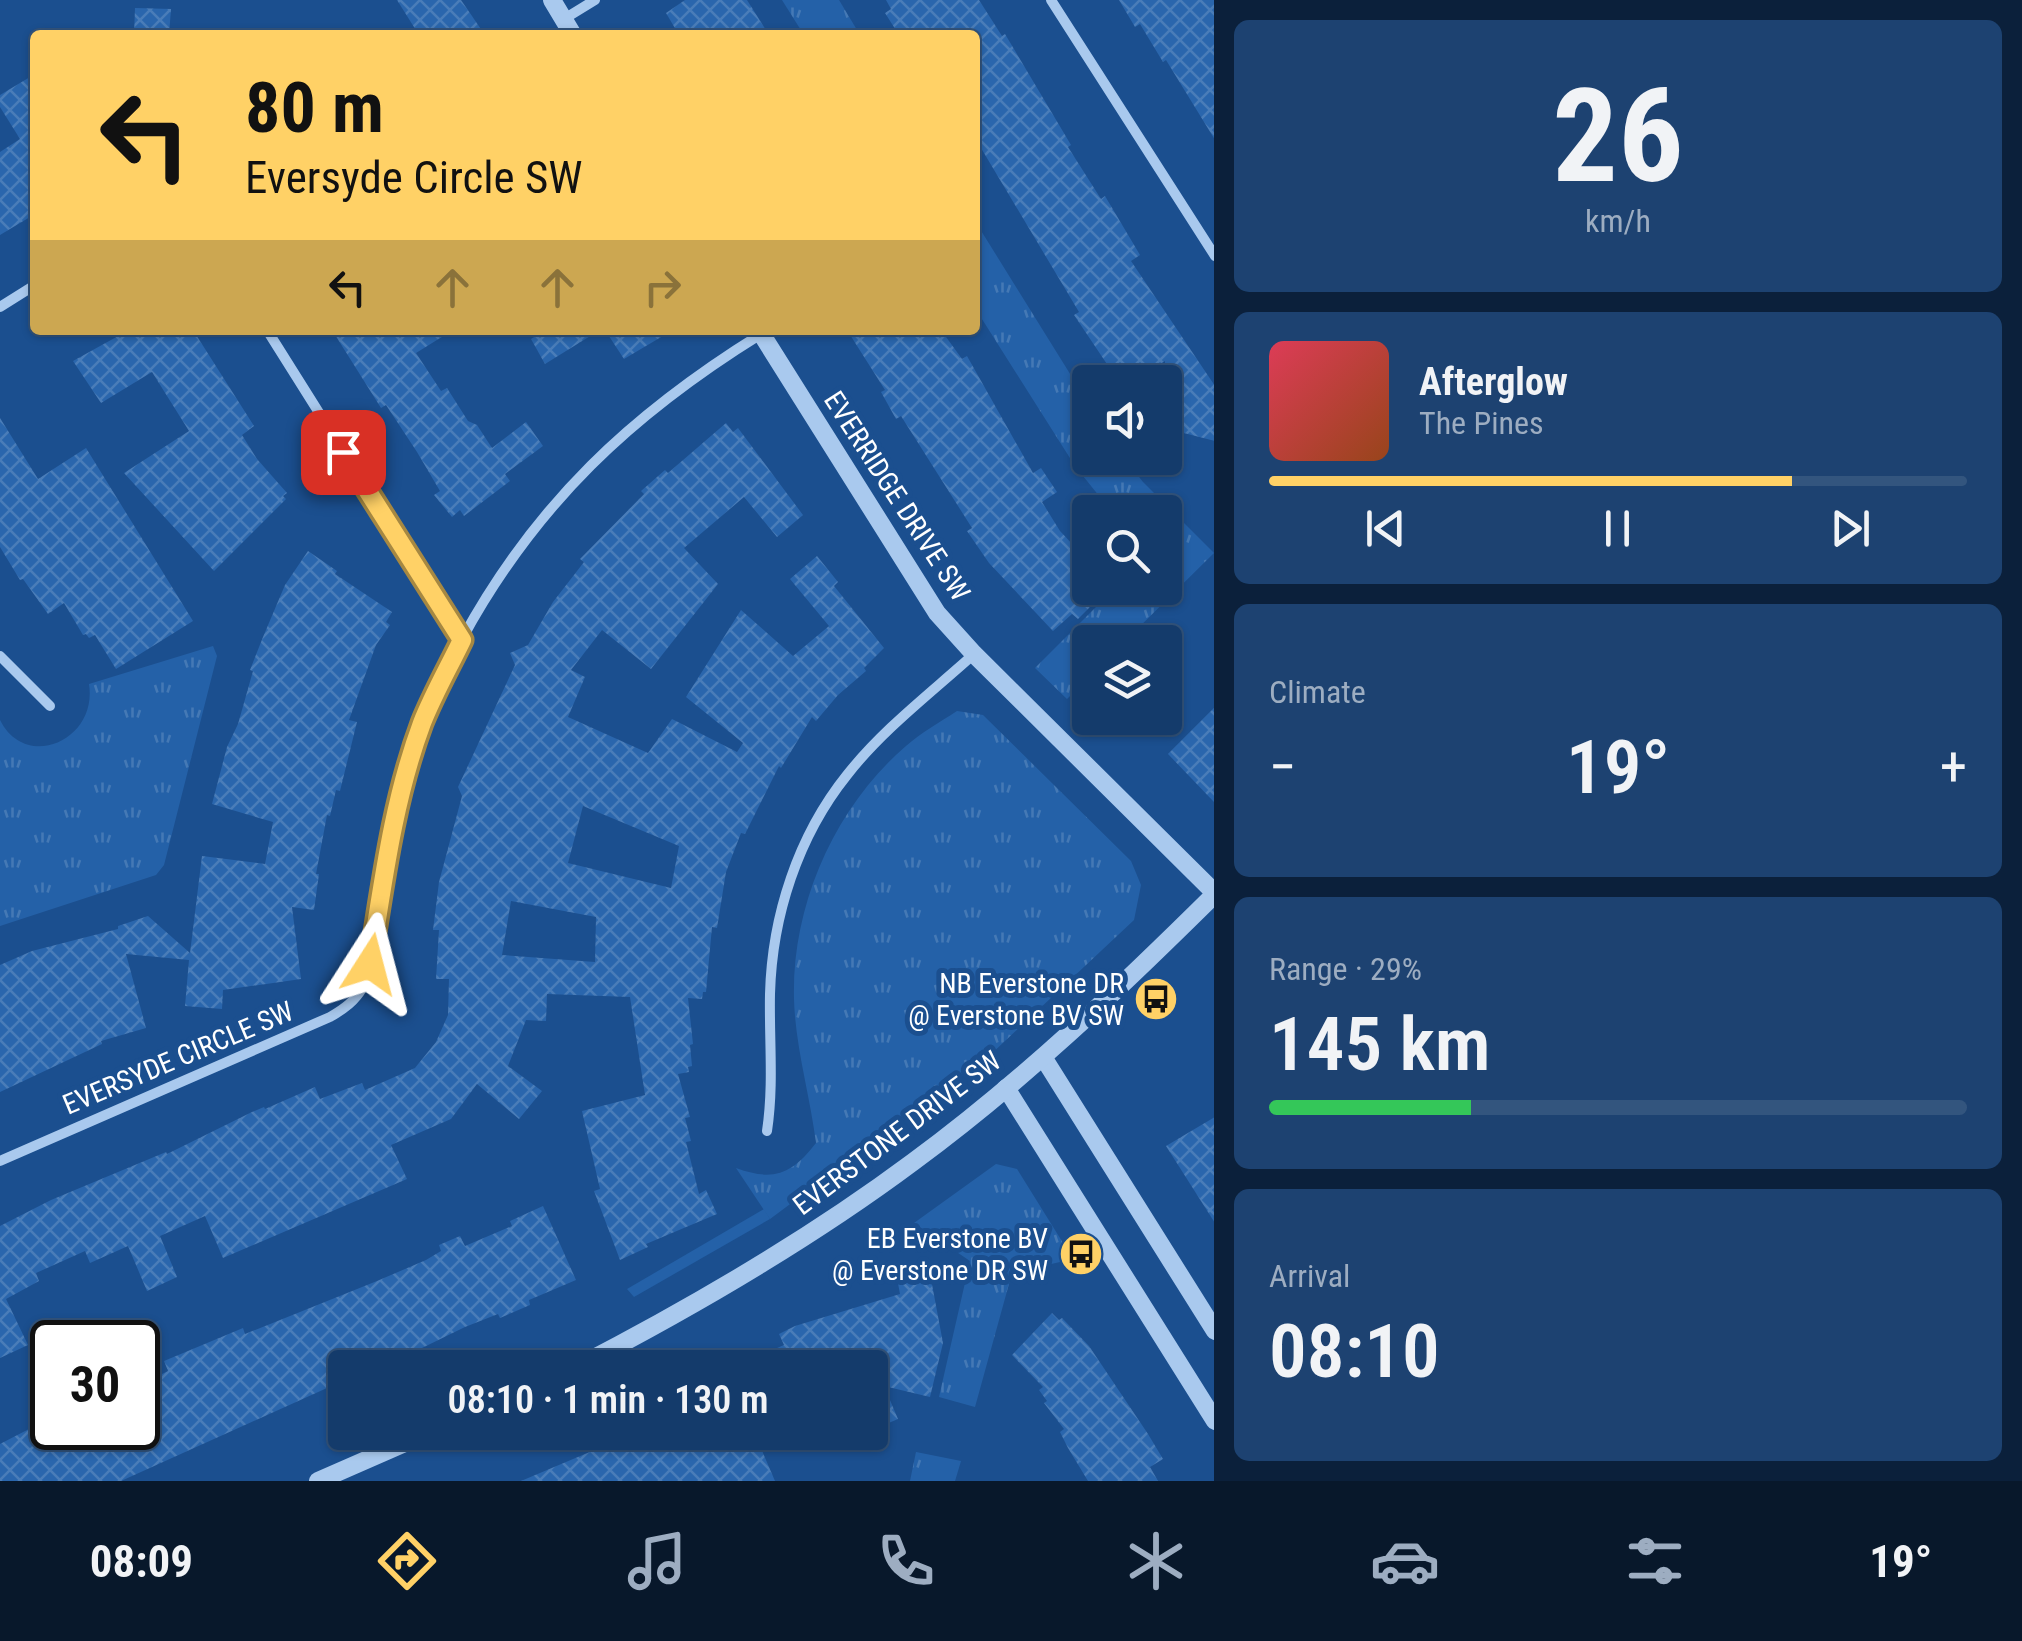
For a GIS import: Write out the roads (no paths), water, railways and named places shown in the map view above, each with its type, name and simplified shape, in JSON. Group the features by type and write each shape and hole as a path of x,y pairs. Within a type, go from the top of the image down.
{"street":[{"path":"552,0 569,27 595,0"},
{"path":"1051,0 1214,256"},
{"path":"0,307 30,288"},
{"path":"270,335 462,640"},
{"name":"EVERSYDE CIRCLE SW","path":"0,1160 330,1017 354,999 367,976 391,829 406,776 423,722 462,640 515,554 578,478 650,410 756,335"},
{"name":"EVERRIDGE DRIVE SW","path":"762,335 937,613 1214,894"},
{"path":"768,1131 772,1095 772,979 783,903 795,864 831,796 849,771 974,654"},
{"path":"0,656 50,706"},
{"name":"EVERSTONE DRIVE SW","path":"609,1350 702,1301 913,1162 1112,996 1214,894"},
{"path":"1043,1057 1214,1331"},
{"path":"1006,1088 1214,1420"},
{"path":"318,1481 389,1450"}],"place":[{"name":"NB Everstone DR @ Everstone BV SW","path":"1156,999"},
{"name":"EB Everstone BV @ Everstone DR SW","path":"1081,1254"}]}
